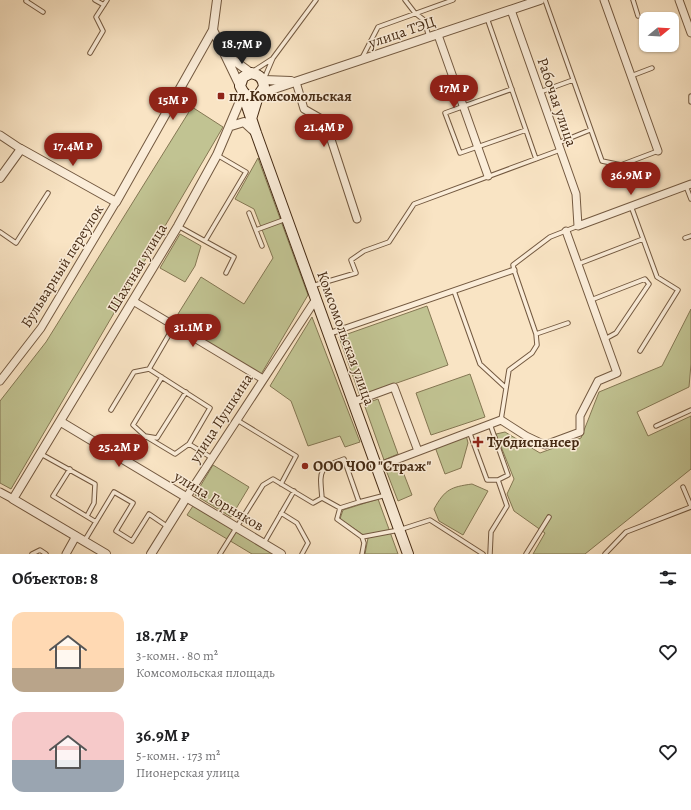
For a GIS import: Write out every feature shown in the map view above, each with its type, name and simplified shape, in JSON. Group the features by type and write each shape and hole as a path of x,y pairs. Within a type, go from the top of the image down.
{"main road":[{"path":"251,118 264,87 264,80 258,74 251,73 243,77 241,90 250,98 260,95"},
{"name":"Комсомольская улица","path":"241,90 408,554"}],"street":[{"path":"0,135 21,149 116,202 213,30 216,0"},
{"name":"улица ТЭЦ","path":"260,95 540,0"},
{"path":"604,0 658,151"},
{"path":"679,0 691,33"},
{"name":"Рабочая улица","path":"511,10 576,194 578,226"},
{"path":"213,30 241,90"},
{"path":"438,35 488,176"},
{"path":"224,53 251,73"},
{"path":"264,80 296,82 304,109 324,121 357,219"},
{"name":"Шахтная улица","path":"13,499 61,422 178,226 218,155 231,126 241,90"},
{"path":"231,126 244,122 256,133"},
{"path":"0,178 21,149"},
{"path":"578,226 689,185"},
{"name":"Бульварный переулок","path":"0,381 41,328 116,202"},
{"path":"377,467 501,420 526,436 545,445 580,432 580,416 598,381 617,373 566,231"},
{"path":"328,334 514,270"},
{"name":"улица Пушкина","path":"151,554 316,298"},
{"path":"133,301 263,379"},
{"path":"353,402 394,387 418,451"},
{"name":"улица Горняков","path":"61,422 281,554"},
{"path":"0,492 106,554"},
{"path":"66,554 76,536"}],"lane":[{"path":"27,0 26,1 43,12"},
{"path":"95,0 104,5"},
{"path":"90,53 103,30 96,17 107,0"},
{"path":"264,80 273,58 316,0"},
{"path":"406,0 415,13 424,20 430,38"},
{"path":"360,62 378,27 453,0"},
{"path":"544,0 602,161 621,165 658,151"},
{"path":"633,0 638,16"},
{"path":"487,18 536,159"},
{"path":"251,73 273,58"},
{"path":"631,76 652,68"},
{"path":"540,92 573,80"},
{"path":"512,89 445,113 460,154 526,130"},
{"path":"691,96 691,102"},
{"path":"311,286 356,274 352,260 364,251 389,242 414,204 536,159 590,130"},
{"path":"205,241 246,172 218,155"},
{"path":"689,185 691,199"},
{"path":"0,232 16,244 48,193"},
{"path":"631,206 657,277 678,290 640,351"},
{"path":"249,213 262,246"},
{"path":"256,230 287,219"},
{"path":"178,226 234,257 226,273"},
{"path":"501,420 505,387 509,370 532,353 537,345 536,334 513,265 550,237 578,226"},
{"path":"685,238 691,236"},
{"path":"578,264 643,239"},
{"path":"591,300 645,279 649,284 616,334 605,339"},
{"path":"454,291 480,364 505,387"},
{"path":"536,334 568,323"},
{"path":"149,369 174,326"},
{"path":"111,410 134,372 149,369 162,377 186,392 210,408 189,444 175,454 145,436 133,425 162,377"},
{"path":"145,436 157,438 186,392"},
{"path":"656,426 691,410"},
{"path":"237,420 296,456 280,484"},
{"path":"470,431 487,480 498,480 508,475 490,424"},
{"path":"128,463 145,436"},
{"path":"189,444 212,458"},
{"path":"41,454 95,484 94,503 87,516"},
{"path":"322,498 320,475 327,465 344,459 359,502"},
{"path":"70,469 53,496 96,522"},
{"path":"220,554 263,484 273,479 313,503 322,498"},
{"path":"490,554 491,532 507,506 498,480"},
{"path":"605,554 626,532 691,506 683,487"},
{"path":"264,544 294,491"},
{"path":"84,541 114,492 132,503 116,531 132,541 149,514 168,527"},
{"path":"322,498 340,508 387,495"},
{"path":"340,508 337,519 362,537 364,544 362,554"},
{"path":"281,513 297,523 308,543 302,554"},
{"path":"526,554 549,517"},
{"path":"362,537 399,530 430,520 483,554"},
{"path":"32,554 40,550 46,554"}],"green space":[{"path":"192,107 223,127 11,489 0,483 0,401 46,342"},
{"path":"258,158 308,295 260,376 173,322 201,277 244,304 273,258 254,209 235,199"},
{"path":"180,234 201,246 195,266 185,282 160,268"},
{"path":"427,306 448,365 360,396 339,337"},
{"path":"691,309 691,364 689,387 637,412 648,436 691,416 691,469 585,554 533,554 545,533 514,511 507,494 514,479 496,434 505,432 540,453 581,438 599,392 662,366"},
{"path":"312,317 360,442 345,447 340,436 308,446 291,401 270,386"},
{"path":"470,374 485,417 431,435 416,393"},
{"path":"378,399 398,454 384,460 364,404"},
{"path":"466,435 468,443 461,468 445,474 435,447"},
{"path":"400,464 412,495 398,501 386,470"},
{"path":"213,465 249,487 231,517 195,495"},
{"path":"472,484 488,491 463,535 439,521 434,509 445,493 449,490 459,486"},
{"path":"378,499 398,554 365,554 368,538 340,519 343,510"},
{"path":"193,506 274,554 252,554 187,515"}],"place":[{"name":"пл.Комсомольская","path":"221,96"},
{"name":"Тубдиспансер","path":"478,442"},
{"name":"ООО ЧОО \"Страж\"","path":"305,466"}]}
